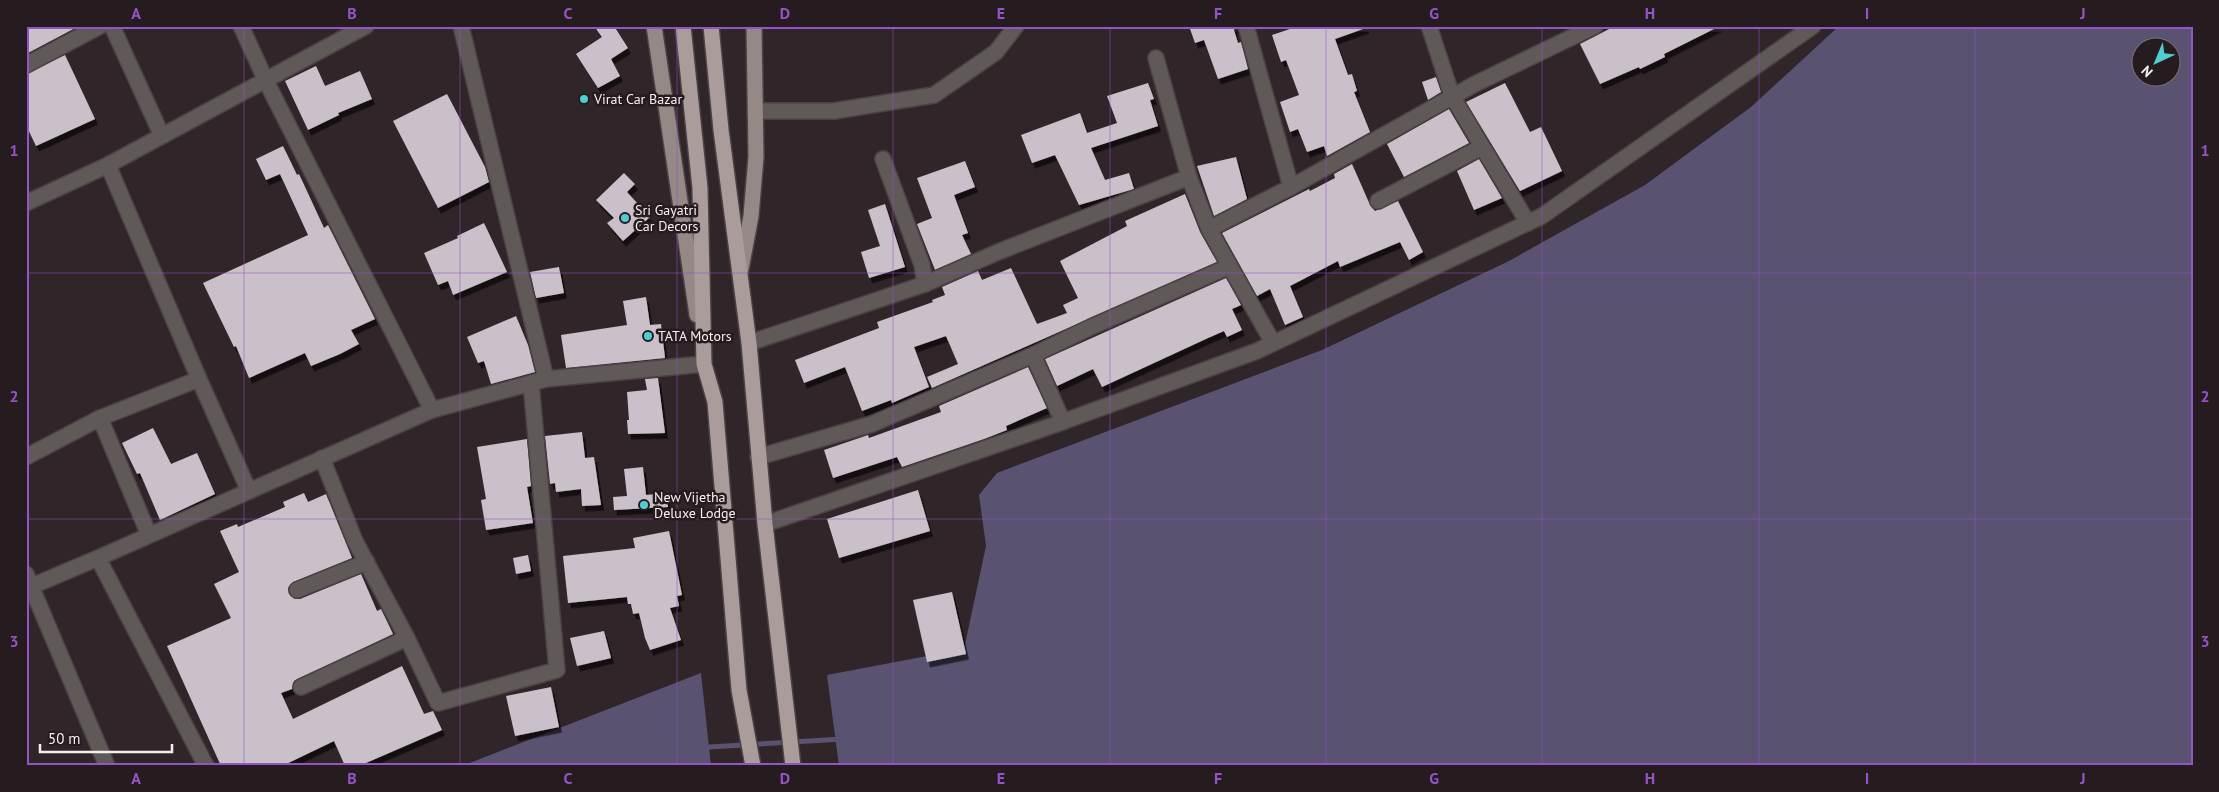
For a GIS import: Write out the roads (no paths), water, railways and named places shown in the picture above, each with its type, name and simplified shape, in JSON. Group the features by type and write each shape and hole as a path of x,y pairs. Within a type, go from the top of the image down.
{"highway":[{"path":"683,26 700,188 704,364 715,402 738,690 753,766"},
{"path":"711,26 721,130 749,343 765,524 793,766"}],"main road":[{"path":"654,26 672,155 691,263 704,364"},
{"path":"740,274 751,216 756,157 754,26"}],"street":[{"path":"26,65 100,26"},
{"path":"112,26 162,136"},
{"path":"241,26 266,81 432,410"},
{"path":"26,203 108,165 366,26"},
{"path":"461,26 546,379"},
{"path":"755,111 834,111 934,95 996,52 1016,26"},
{"path":"1246,26 1291,187"},
{"path":"1429,26 1452,96 1528,223"},
{"path":"765,524 1063,422 1273,343 1528,223 1542,216 1814,26"},
{"path":"1209,229 1291,187 1452,96 1589,28"},
{"path":"1156,58 1189,177 1209,229 1273,343"},
{"path":"1378,201 1482,147"},
{"path":"883,159 922,265 926,284"},
{"path":"108,165 249,491"},
{"path":"749,343 926,284 998,252 1189,177"},
{"path":"758,456 872,424 1033,355 1091,327 1230,266"},
{"path":"1033,355 1063,422"},
{"path":"107,766 29,580 98,558 432,410 546,379 704,364"},
{"path":"26,457 40,452 100,418 199,379"},
{"path":"322,458 355,541 407,638 438,702 557,670 531,383"},
{"path":"100,418 148,536"},
{"path":"98,558 206,766"},
{"path":"297,590 366,562"},
{"path":"301,687 407,638"}],"waterway":[{"path":"709,747 843,739"}],"place":[{"name":"Virat Car Bazar","path":"584,99"},
{"name":"Sri Gayatri Car Decors","path":"625,218"},
{"name":"TATA Motors","path":"648,336"},
{"name":"New Vijetha Deluxe Lodge","path":"644,505"}]}
